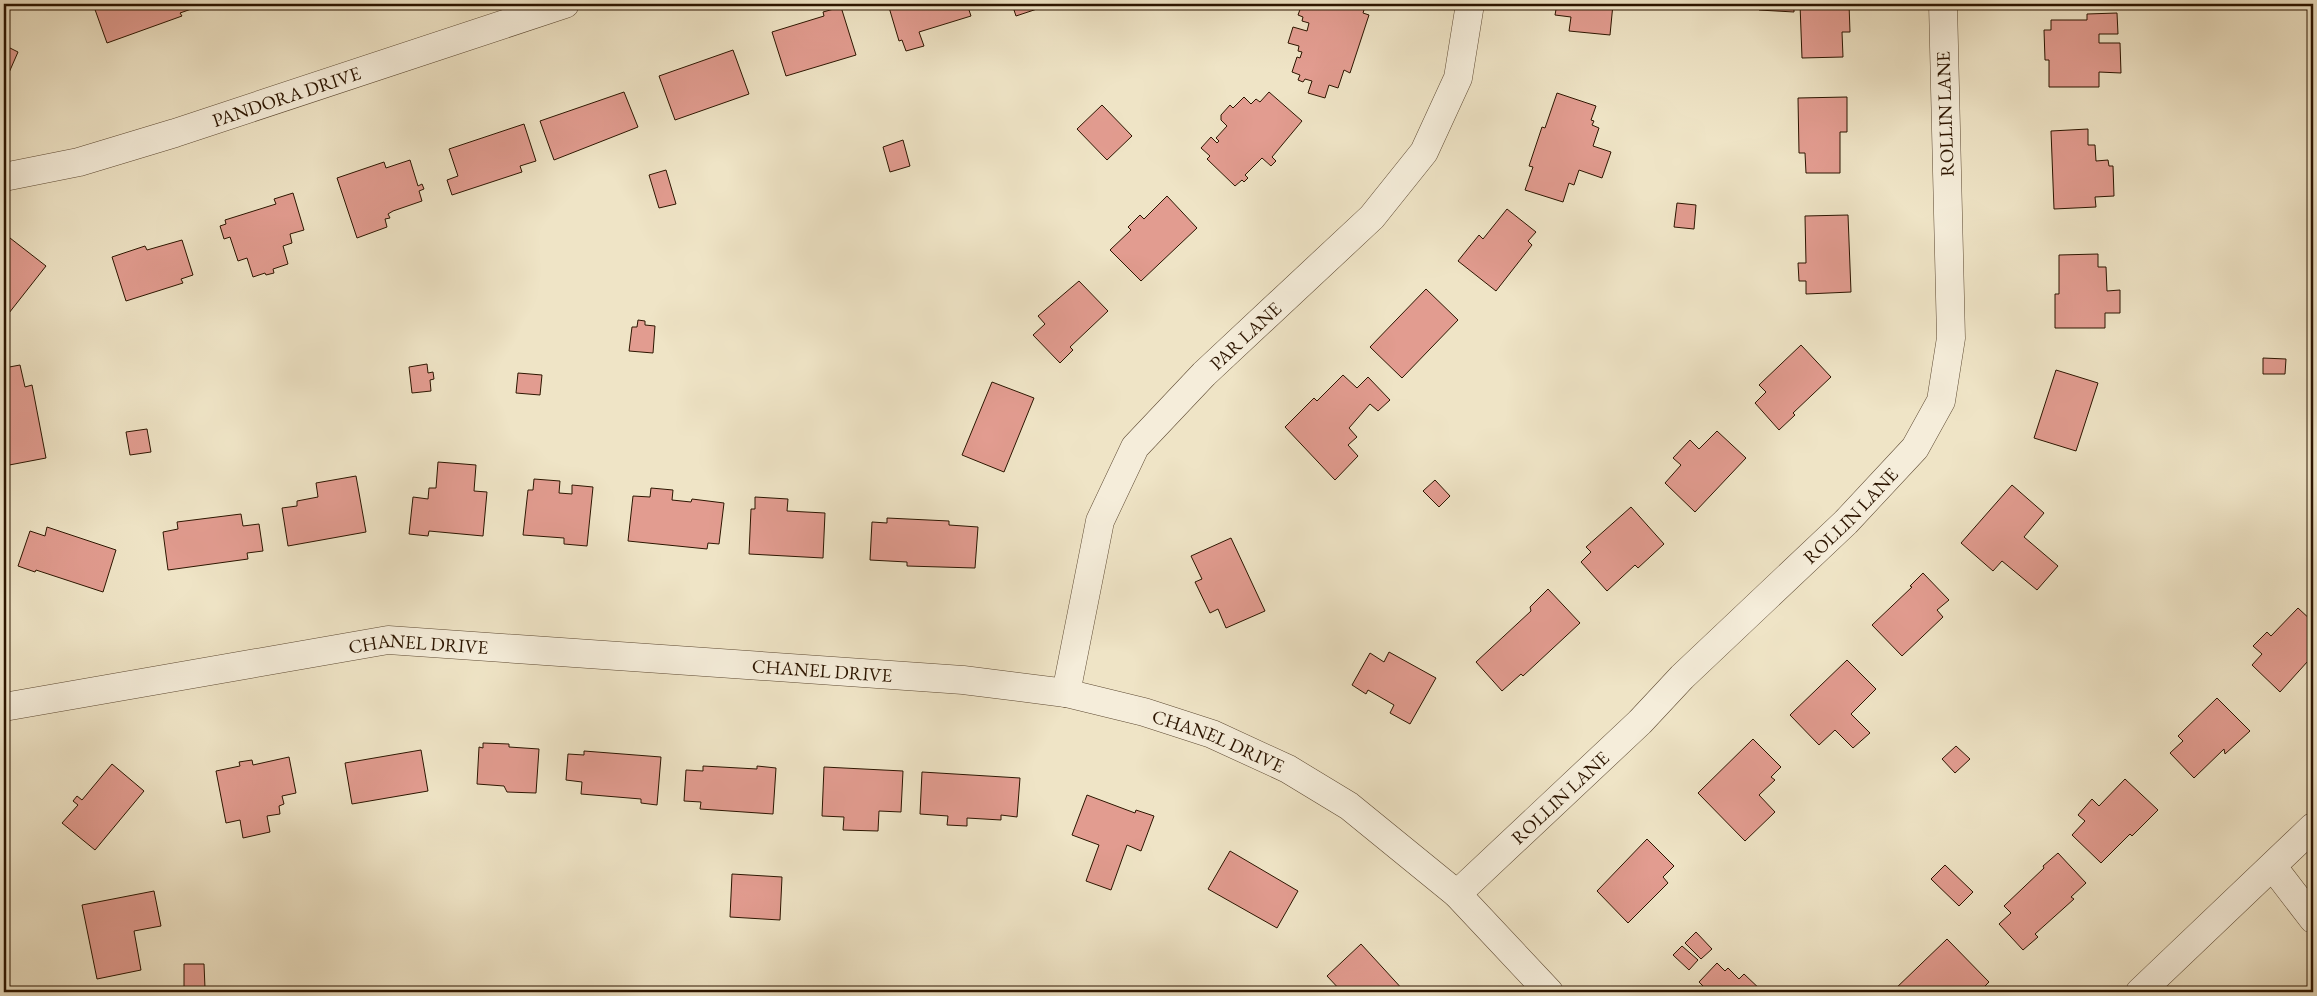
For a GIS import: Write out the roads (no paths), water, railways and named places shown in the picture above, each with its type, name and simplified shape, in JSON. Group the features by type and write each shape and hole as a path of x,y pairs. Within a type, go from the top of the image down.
{"street":[{"name":"PANDORA DRIVE","path":"4,176 78,162 175,133 565,4"},
{"name":"PAR LANE","path":"1066,693 1100,521 1135,447 1204,374 1372,217 1424,152 1458,78 1470,4"},
{"name":"ROLLIN LANE","path":"1457,894 1640,722 1682,678 1846,522 1915,448 1941,401 1951,338 1943,4"},
{"name":"CHANEL DRIVE","path":"4,707 388,640 963,680 1066,693 1144,712 1212,734 1288,769 1350,806 1457,894 1548,992"},
{"path":"2140,992 2313,827"},
{"path":"2273,867 2313,919"}]}
